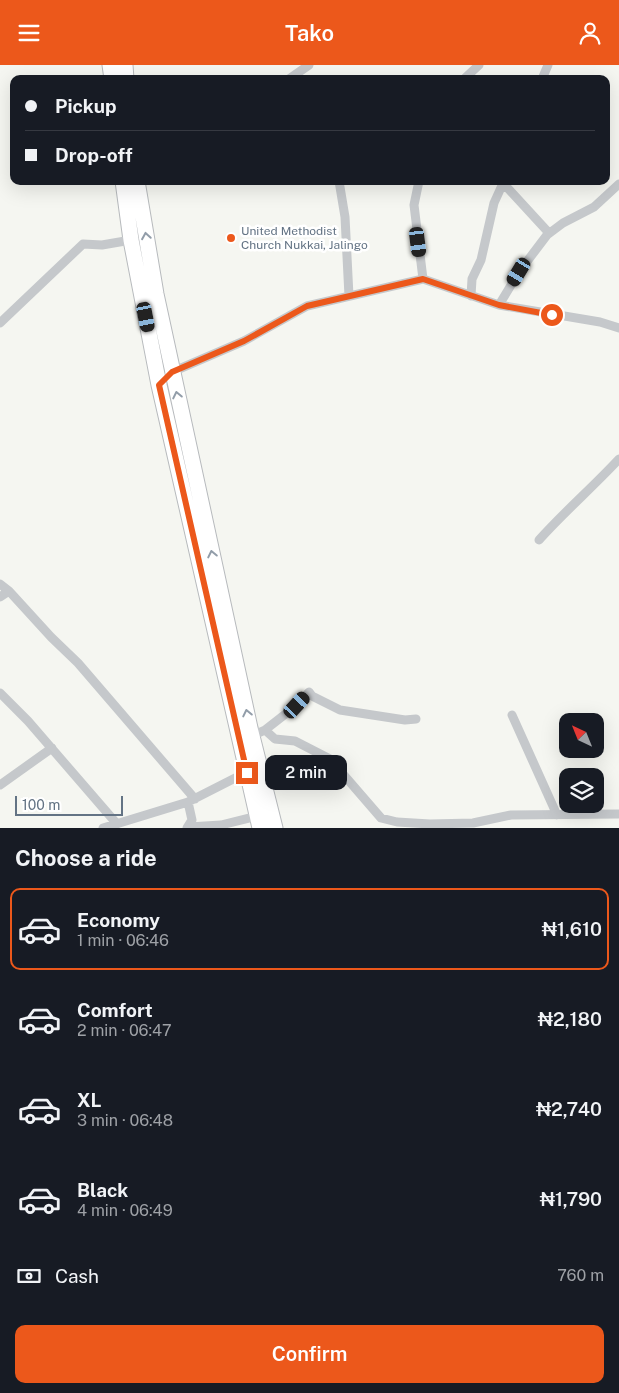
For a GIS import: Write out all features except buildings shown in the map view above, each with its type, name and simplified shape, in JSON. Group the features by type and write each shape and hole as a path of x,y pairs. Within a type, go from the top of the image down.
{"highway":[{"path":"124,185 131,240 159,385 258,822"},
{"path":"138,185 156,295 172,372 259,733 275,828"}],"street":[{"path":"295,75 309,65"},
{"path":"468,75 479,65"},
{"path":"499,305 519,272 549,233 563,223 594,207 619,184"},
{"path":"340,185 345,217 350,296"},
{"path":"419,185 414,205 423,279"},
{"path":"471,296 472,279 481,260 494,203 502,185"},
{"path":"506,185 549,233"},
{"path":"0,323 83,244 102,245 131,240"},
{"path":"159,385 172,372 244,341 307,306 423,279 499,305 600,322 619,328"},
{"path":"539,540 563,513 597,483 619,459"},
{"path":"0,584 9,591 50,637 78,663 166,764 191,801 192,820 188,827"},
{"path":"0,597 9,591"},
{"path":"259,733 297,705 309,692 312,696 340,710 405,720 416,719"},
{"path":"0,694 28,721 117,824"},
{"path":"512,715 557,815"},
{"path":"259,733 275,739 294,741 330,759 381,818 383,823 473,823 511,815 619,814"},
{"path":"0,785 52,748"},
{"path":"103,828 191,801 247,773"},
{"path":"188,827 258,822"}],"place":[{"name":"United Methodist Church Nukkai, Jalingo","path":"231,238"}],"route":[{"path":"247,773 159,385 172,372 244,341 307,306 423,279 499,305 552,315"}]}
